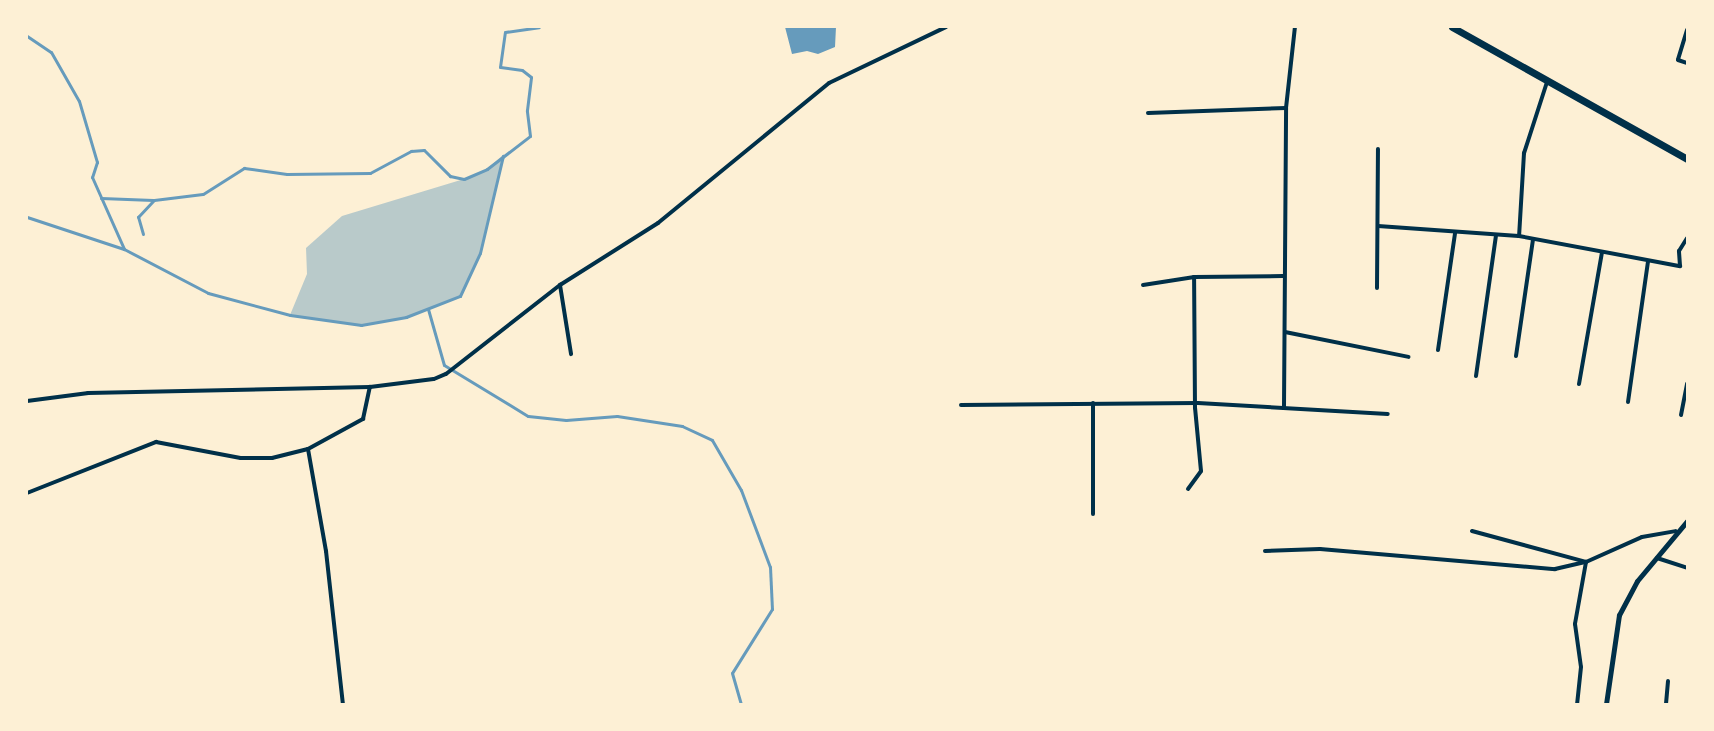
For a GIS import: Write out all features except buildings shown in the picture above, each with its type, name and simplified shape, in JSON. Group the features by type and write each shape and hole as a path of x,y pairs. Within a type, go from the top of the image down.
{"highway":[{"path":"1452,27 1687,159"}],"street":[{"path":"27,401 88,393 370,387 434,379 446,374 459,360 561,285 658,223 829,84 946,27"},
{"path":"1284,407 1283,276 1286,108 1295,27"},
{"path":"1687,30 1678,60 1687,63"},
{"path":"1519,236 1524,153 1547,82"},
{"path":"1148,113 1286,108"},
{"path":"1377,288 1378,149"},
{"path":"1378,226 1519,236 1680,266 1680,251 1687,238"},
{"path":"1438,350 1455,233"},
{"path":"1476,376 1496,236"},
{"path":"1516,356 1533,240"},
{"path":"1579,384 1602,252"},
{"path":"1628,402 1648,261"},
{"path":"1143,285 1194,277 1283,276"},
{"path":"1188,489 1201,471 1195,408 1198,403 1194,277"},
{"path":"561,285 571,354"},
{"path":"1285,332 1409,357"},
{"path":"1682,415 1687,384"},
{"path":"27,493 156,442 241,458 272,458 308,449 363,419 370,387"},
{"path":"1093,403 1093,514"},
{"path":"961,405 1198,403 1388,414"},
{"path":"308,449 326,551 343,704"},
{"path":"1606,704 1618,615 1637,581 1657,558 1675,531 1687,521"},
{"path":"1473,531 1586,562"},
{"path":"1265,551 1320,549 1555,569 1586,562 1641,537 1675,531"},
{"path":"1657,558 1687,568"},
{"path":"1577,704 1581,667 1575,624 1586,562"},
{"path":"1666,704 1668,681"}],"shaded area":[{"path":"503,155 480,253 460,296 406,317 361,325 290,315 307,274 306,248 342,216 464,179 487,169"}],"water":[{"path":"785,27 836,27 835,47 818,54 807,51 792,54"}],"waterway":[{"path":"143,234 138,217 154,200 203,194 244,168 287,174 370,173 411,151 424,150 450,176 464,179 487,169 530,136 527,110 531,77 522,70 500,67 505,32 539,27"},
{"path":"27,36 51,52 79,101 97,162 92,177 124,249"},
{"path":"27,217 124,249 208,293 290,315 361,325 406,317 460,296 480,253 503,156"},
{"path":"101,198 153,200"},
{"path":"428,309 444,365 528,416 566,420 617,416 682,426 712,440 741,490 770,567 772,609 732,673 741,704"}]}
